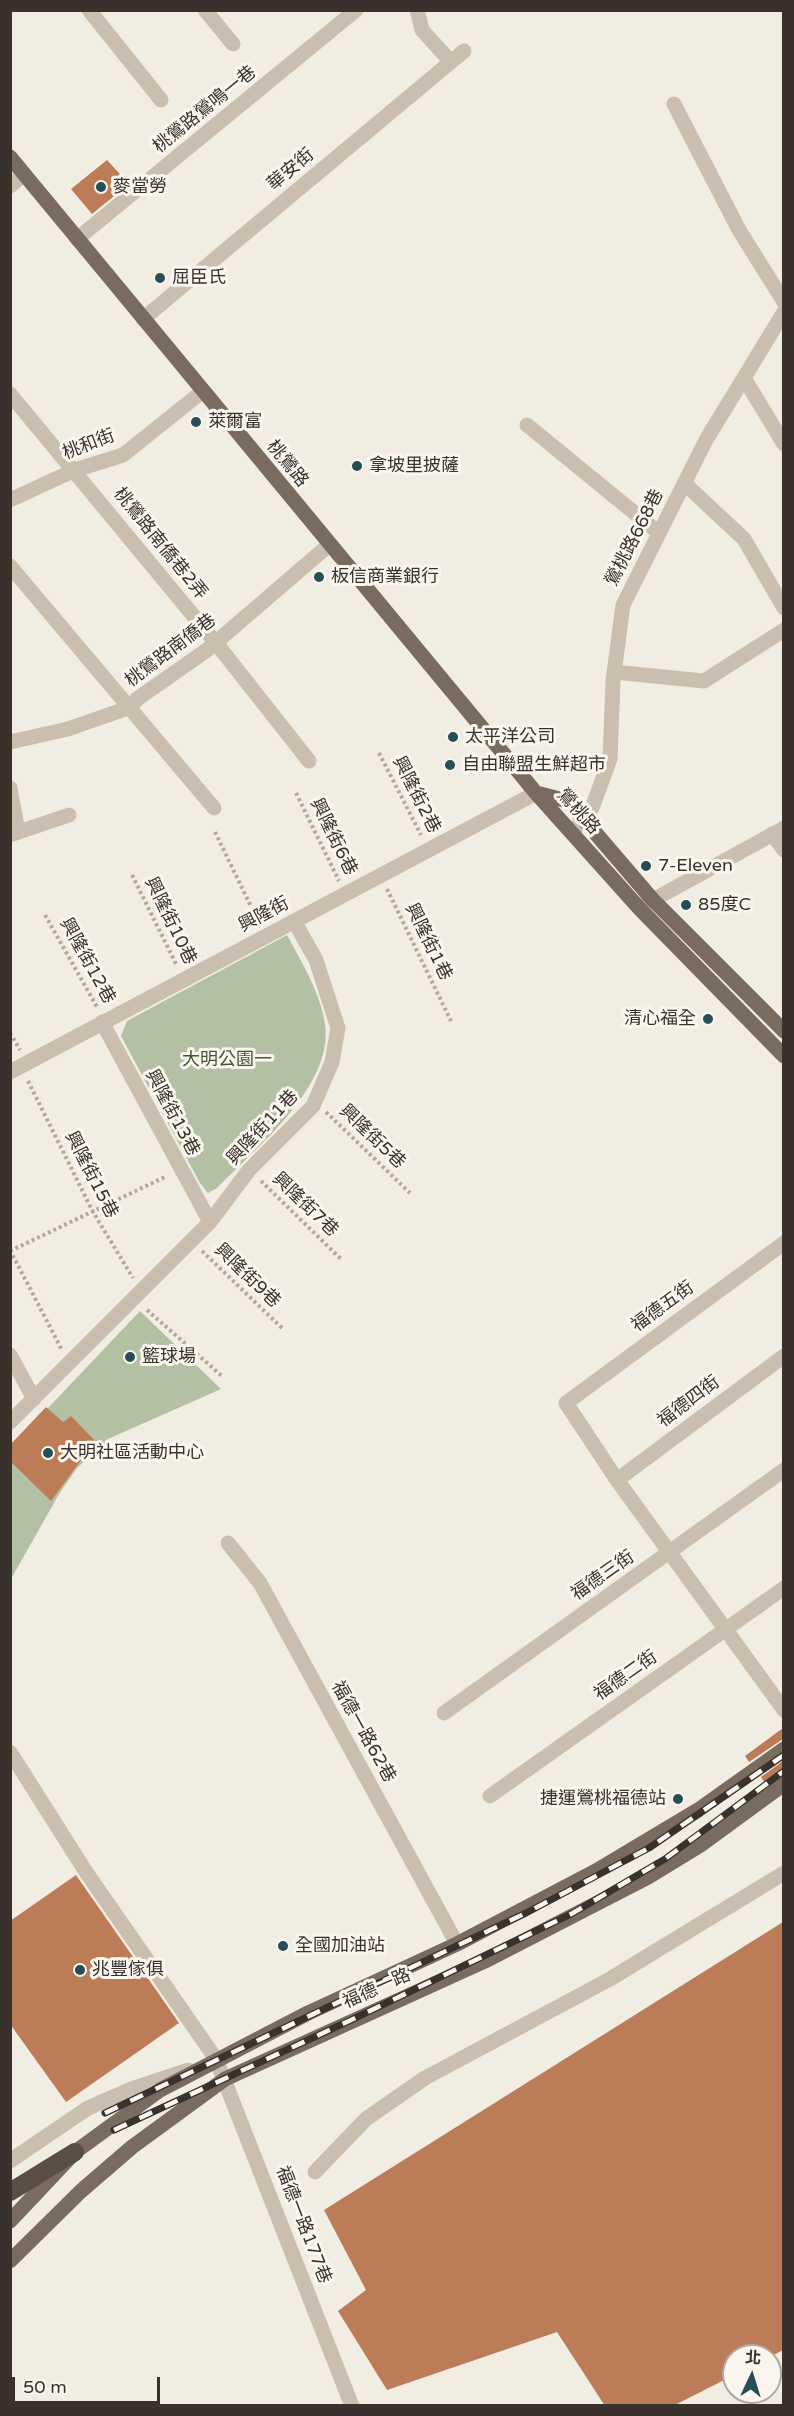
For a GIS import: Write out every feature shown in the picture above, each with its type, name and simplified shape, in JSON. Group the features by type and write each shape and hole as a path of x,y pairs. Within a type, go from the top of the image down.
{"highway":[{"path":"10,2192 75,2152"}],"main road":[{"name":"桃鶯路","path":"10,157 536,793"},
{"name":"鶯桃路","path":"536,793 568,801 652,899 783,1031"},
{"name":"鶯桃路","path":"536,793 639,908 783,1056"},
{"name":"福德一路","path":"10,2221 75,2152 160,2090 308,2013 537,1904 699,1810 783,1749"},
{"name":"福德一路","path":"10,2261 81,2191 132,2147 225,2079 485,1961 584,1911 648,1877 702,1844 783,1784"}],"street":[{"path":"89,10 161,100"},
{"path":"205,10 233,44"},
{"path":"417,10 422,30 451,62"},
{"name":"桃鶯路鶯鳴一巷","path":"77,238 356,11"},
{"name":"華安街","path":"143,319 464,51"},
{"path":"674,104 738,230 783,302"},
{"path":"10,186 24,174"},
{"name":"鶯桃路668巷","path":"572,833 592,808 610,759 614,672 622,605 706,440 783,312"},
{"path":"744,378 783,444"},
{"name":"桃和街","path":"10,500 75,470 123,455 203,391"},
{"name":"桃鶯路南僑巷2弄","path":"10,394 216,643 309,761"},
{"path":"527,425 659,533"},
{"path":"684,483 744,538 783,608"},
{"name":"桃鶯路南僑巷","path":"10,742 68,729 131,707 137,699 216,643 329,545"},
{"path":"10,566 214,808"},
{"path":"614,672 704,681 783,630"},
{"path":"10,788 14,833 69,815"},
{"name":"興隆街","path":"16,1070 103,1021 536,793"},
{"path":"639,908 778,831 783,850"},
{"name":"興隆街11巷","path":"10,1422 210,1222 249,1170 313,1106 332,1062 338,1028 315,960 294,921"},
{"name":"興隆街13巷","path":"103,1021 180,1170 210,1222"},
{"name":"福德五街","path":"617,1479 566,1403 783,1244"},
{"path":"10,1355 34,1399"},
{"name":"福德四街","path":"617,1479 783,1356"},
{"name":"福德三街","path":"444,1713 783,1470"},
{"path":"617,1479 783,1710"},
{"name":"福德一路62巷","path":"228,1543 260,1583 457,1944"},
{"name":"福德二街","path":"490,1796 783,1588"},
{"name":"福德一路177巷","path":"10,1752 210,2062 225,2079 352,2406"},
{"path":"315,2172 366,2119 425,2078 610,1978 783,1873"},
{"path":"10,2160 88,2108 134,2088 210,2062"}],"path":[{"name":"興隆街2巷","path":"379,753 429,849"},
{"name":"興隆街6巷","path":"296,793 345,894"},
{"path":"214,832 265,936"},
{"name":"興隆街10巷","path":"132,875 183,979"},
{"name":"興隆街1巷","path":"380,875 451,1021"},
{"name":"興隆街12巷","path":"45,915 103,1021"},
{"name":"興隆街15巷","path":"16,1070 138,1296"},
{"name":"興隆街5巷","path":"315,1101 410,1193"},
{"path":"69,1364 11,1250 180,1170"},
{"name":"興隆街7巷","path":"249,1170 342,1260"},
{"name":"興隆街9巷","path":"191,1241 284,1330"},
{"path":"138,1296 223,1377"}],"green space":[{"name":"大明公園一","path":"287,935 310,978 323,1012 325,1047 317,1070 305,1093 289,1114 217,1188 208,1193 200,1183 121,1036 127,1021"},
{"path":"140,1311 221,1389 108,1439 77,1468 59,1494 11,1579 11,1447"}],"building":[{"name":"麥當勞","path":"107,160 129,184 92,214 71,189"},
{"name":"大明社區活動中心","path":"46,1407 63,1422 71,1416 95,1441 51,1501 10,1461 10,1445"},
{"path":"783,1728 783,1739 749,1762 745,1756"},
{"path":"783,1761 783,1774 766,1785 761,1777"},
{"name":"兆豐傢俱","path":"76,1875 179,2023 66,2102 10,2024 10,1921"},
{"path":"783,1922 783,2350 782,2344 722,2344 722,2381 673,2406 605,2406 557,2332 387,2390 338,2311 366,2290 324,2210"}],"railway":[{"path":"105,2113 526,1913 649,1848 784,1755"},
{"path":"114,2130 351,2020 573,1913 665,1859 784,1771"}],"place":[{"name":"麥當勞","path":"101,187"},
{"name":"屈臣氏","path":"160,278"},
{"name":"萊爾富","path":"196,422"},
{"name":"拿坡里披薩","path":"357,466"},
{"name":"板信商業銀行","path":"319,577"},
{"name":"太平洋公司","path":"453,737"},
{"name":"自由聯盟生鮮超市","path":"450,765"},
{"name":"7-Eleven","path":"646,866"},
{"name":"85度C","path":"686,905"},
{"name":"清心福全","path":"708,1019"},
{"name":"籃球場","path":"130,1357"},
{"name":"大明社區活動中心","path":"48,1453"},
{"name":"捷運鶯桃福德站","path":"678,1799"},
{"name":"全國加油站","path":"283,1946"},
{"name":"兆豐傢俱","path":"80,1970"}]}
